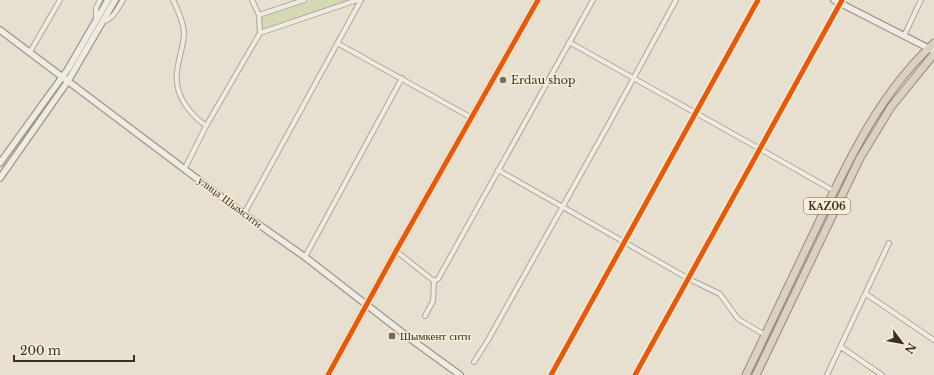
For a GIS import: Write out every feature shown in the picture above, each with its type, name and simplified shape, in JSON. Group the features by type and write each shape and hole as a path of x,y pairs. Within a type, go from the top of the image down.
{"highway":[{"name":"KАZ06","path":"746,375 852,154 877,113 902,78 933,49"},
{"name":"KАZ06","path":"756,375 857,163 892,107 933,49"}],"main road":[{"path":"0,178 68,80 108,0"},
{"path":"0,163 62,76 99,20 115,0"},
{"path":"328,375 366,304 538,0"},
{"path":"834,0 842,2 904,36 933,49"},
{"name":"улица Шымсити","path":"0,30 185,168 244,214 305,257 412,340 460,375"}],"street":[{"path":"30,52 60,0"},
{"path":"100,0 96,8 99,20 109,20 123,0"},
{"path":"173,0 180,16 184,32 182,51 177,72 177,87 183,104 206,126"},
{"path":"185,168 206,126 260,33 259,15 252,0"},
{"path":"259,15 304,0"},
{"path":"260,33 357,0"},
{"path":"244,214 361,0"},
{"path":"434,281 438,279 593,0"},
{"path":"474,362 488,340 676,0"},
{"path":"551,375 758,0"},
{"path":"904,36 921,0"},
{"path":"635,375 842,2"},
{"path":"569,42 834,192"},
{"path":"337,43 472,118"},
{"path":"305,257 402,78"},
{"path":"498,170 689,279 720,294 738,319 765,335"},
{"path":"827,375 889,243"},
{"path":"396,251 434,281"},
{"path":"424,316 433,301 434,281"},
{"path":"866,294 934,340"},
{"path":"840,347 882,375"}],"green space":[{"path":"310,0 348,0 266,29 262,29 262,17"}],"cycle path":[{"path":"328,375 396,251 538,0"},
{"path":"551,375 758,0"},
{"path":"635,375 842,0"}],"place":[{"name":"Erdau shop","path":"503,80"},
{"name":"Шымкент сити","path":"392,336"}]}
